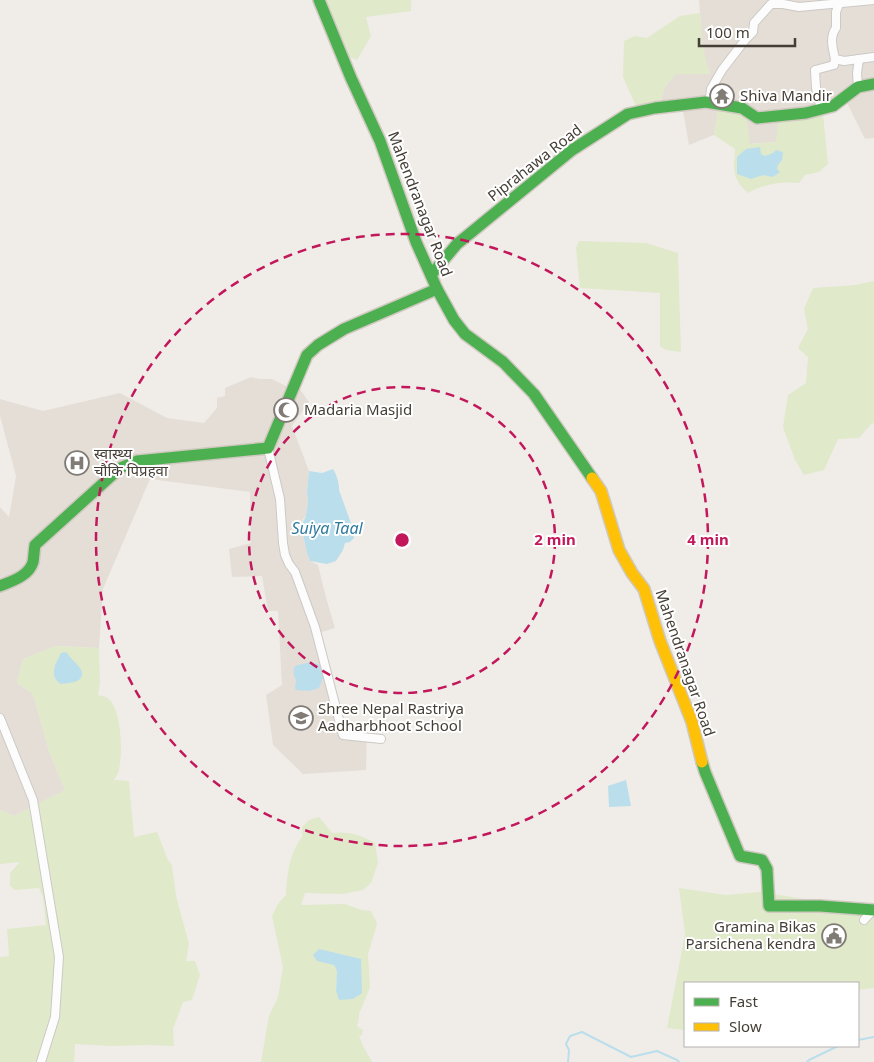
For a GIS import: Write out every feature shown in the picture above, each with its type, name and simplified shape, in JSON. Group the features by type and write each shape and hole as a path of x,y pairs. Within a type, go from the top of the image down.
{"street":[{"name":"Mahendranagar Road","path":"319,0 351,78 380,141 416,242 437,289 454,320 464,334 503,362 534,394 601,491 619,550 644,589 660,640 692,722 705,772 740,856 762,860 767,869 769,906 820,906 873,910"},
{"path":"706,102 711,103 712,89 722,70 753,32 754,23 771,4 800,7 874,0"},
{"path":"821,109 816,88 815,70 834,65 832,39 836,28 836,12 839,4"},
{"path":"835,59 844,61 874,57"},
{"path":"858,87 859,59"},
{"name":"Piprahawa Road","path":"431,274 457,244 572,150 628,114 655,108 706,102 742,108 756,118 806,113 833,106 858,87 874,84"},
{"path":"381,738 342,735 314,627 295,572 285,555 280,499 268,448 308,355 318,345 344,328 437,289"},
{"path":"0,586 18,578 29,570 33,563 35,545 120,468 137,461 268,448"},
{"path":"0,718 33,800 59,957 55,1017 41,1062"},
{"path":"864,920 873,910"}],"shaded area":[{"path":"699,0 874,0 874,138 865,139 847,103 823,114 776,142 749,144 746,113 718,111 714,135 689,145 683,111 661,100 665,87 676,73 710,73 702,43"},
{"path":"251,377 272,379 288,387 299,388 309,402 292,426 309,471 306,516 301,526 310,561 318,565 335,628 319,633 344,731 367,735 366,770 303,774 273,745 266,695 282,685 278,611 268,611 262,576 232,577 229,549 251,543 250,492 150,479 103,589 99,648 56,646 23,659 17,683 33,694 49,751 65,790 14,816 0,810 0,507 9,517 16,476 0,416 0,399 43,411 120,393 167,418 204,423 217,408 217,398 225,396 225,388"}],"green space":[{"path":"326,0 411,0 411,11 366,17 371,36 357,60 350,57"},
{"path":"700,13 704,51 710,74 676,74 665,87 661,100 636,106 623,77 624,41 635,36 647,38 680,16"},
{"path":"718,111 746,113 750,144 776,142 778,120 823,114 828,164 819,172 805,175 799,183 773,184 760,187 748,193 736,178 735,149 714,135"},
{"path":"579,241 646,243 678,253 681,352 666,350 660,346 660,293 580,288 576,248"},
{"path":"874,281 874,424 872,423 859,438 838,439 824,470 804,475 795,460 783,427 788,395 806,383 808,357 798,348 808,329 804,309 813,288 855,285"},
{"path":"56,646 99,648 100,683 98,695 106,697 111,702 120,730 120,762 114,780 129,781 134,837 157,832 168,860 172,865 176,896 189,944 186,961 195,961 200,975 192,1000 183,1002 173,1029 174,1046 75,1044 74,1062 0,1062 0,957 9,956 7,929 46,925 43,897 39,888 15,890 10,886 10,873 20,862 0,864 0,810 14,816 65,790 49,751 33,694 17,683 23,659"},
{"path":"319,817 332,833 354,834 375,843 378,863 371,883 363,890 342,894 305,893 301,905 345,904 371,911 377,924 368,954 370,987 359,1014 357,1025 363,1030 362,1035 359,1036 372,1062 261,1062 269,1016 278,997 283,967 272,916 278,904 286,895 291,857 302,837 302,827 309,820","holes":["334,965 362,993 336,991 337,971"]},
{"path":"679,888 726,895 760,892 874,910 874,988 859,990 859,982 684,982 684,1030 667,1028 685,934"}],"water":[{"path":"760,147 761,154 765,156 776,150 783,152 782,160 777,169 780,172 773,177 763,175 751,179 737,174 737,157 746,149"},
{"name":"Suiya Taal","path":"333,469 338,479 339,490 352,526 354,538 350,542 345,543 336,561 327,564 310,561 301,526 306,516 309,471 322,473"},
{"path":"66,652 80,669 82,675 77,681 61,684 55,677 54,669 61,653"},
{"path":"310,662 320,665 323,678 319,688 309,691 296,690 294,667"},
{"path":"626,780 631,806 609,807 608,786"},
{"path":"319,949 361,959 362,993 353,999 339,1000 336,991 337,971 334,965 317,961 313,955"}],"waterway":[{"path":"568,1062 569,1050 566,1044 570,1036 582,1032 631,1057 657,1051 679,1062"},
{"path":"859,1040 874,1037"},
{"path":"807,1062 836,1047"}],"traffic: fast":[{"path":"319,0 351,78 380,141 416,242 437,289 454,320 465,334 503,362 534,394 592,478"},
{"path":"431,275 457,244 572,150 628,114 655,108 706,102 742,108 757,118 806,113 833,106 858,87 874,84"},
{"path":"0,586 28,571 33,562 35,545 120,468 137,461 268,448 307,355 318,345 344,329 437,289"},
{"path":"702,762 740,856 762,860 767,869 769,906 820,906 874,910"}],"traffic: slow":[{"path":"592,478 601,491 619,550 644,589 660,641 692,722 702,762"}],"place":[{"name":"Shiva Mandir","path":"722,96"},
{"name":"Madaria Masjid","path":"286,410"},
{"name":"स्वास्थ्य चाैकि पिप्रहवा","path":"77,463"},
{"name":"Shree Nepal Rastriya Aadharbhoot School","path":"301,718"},
{"name":"Gramina Bikas Parsichena kendra","path":"834,936"}]}
